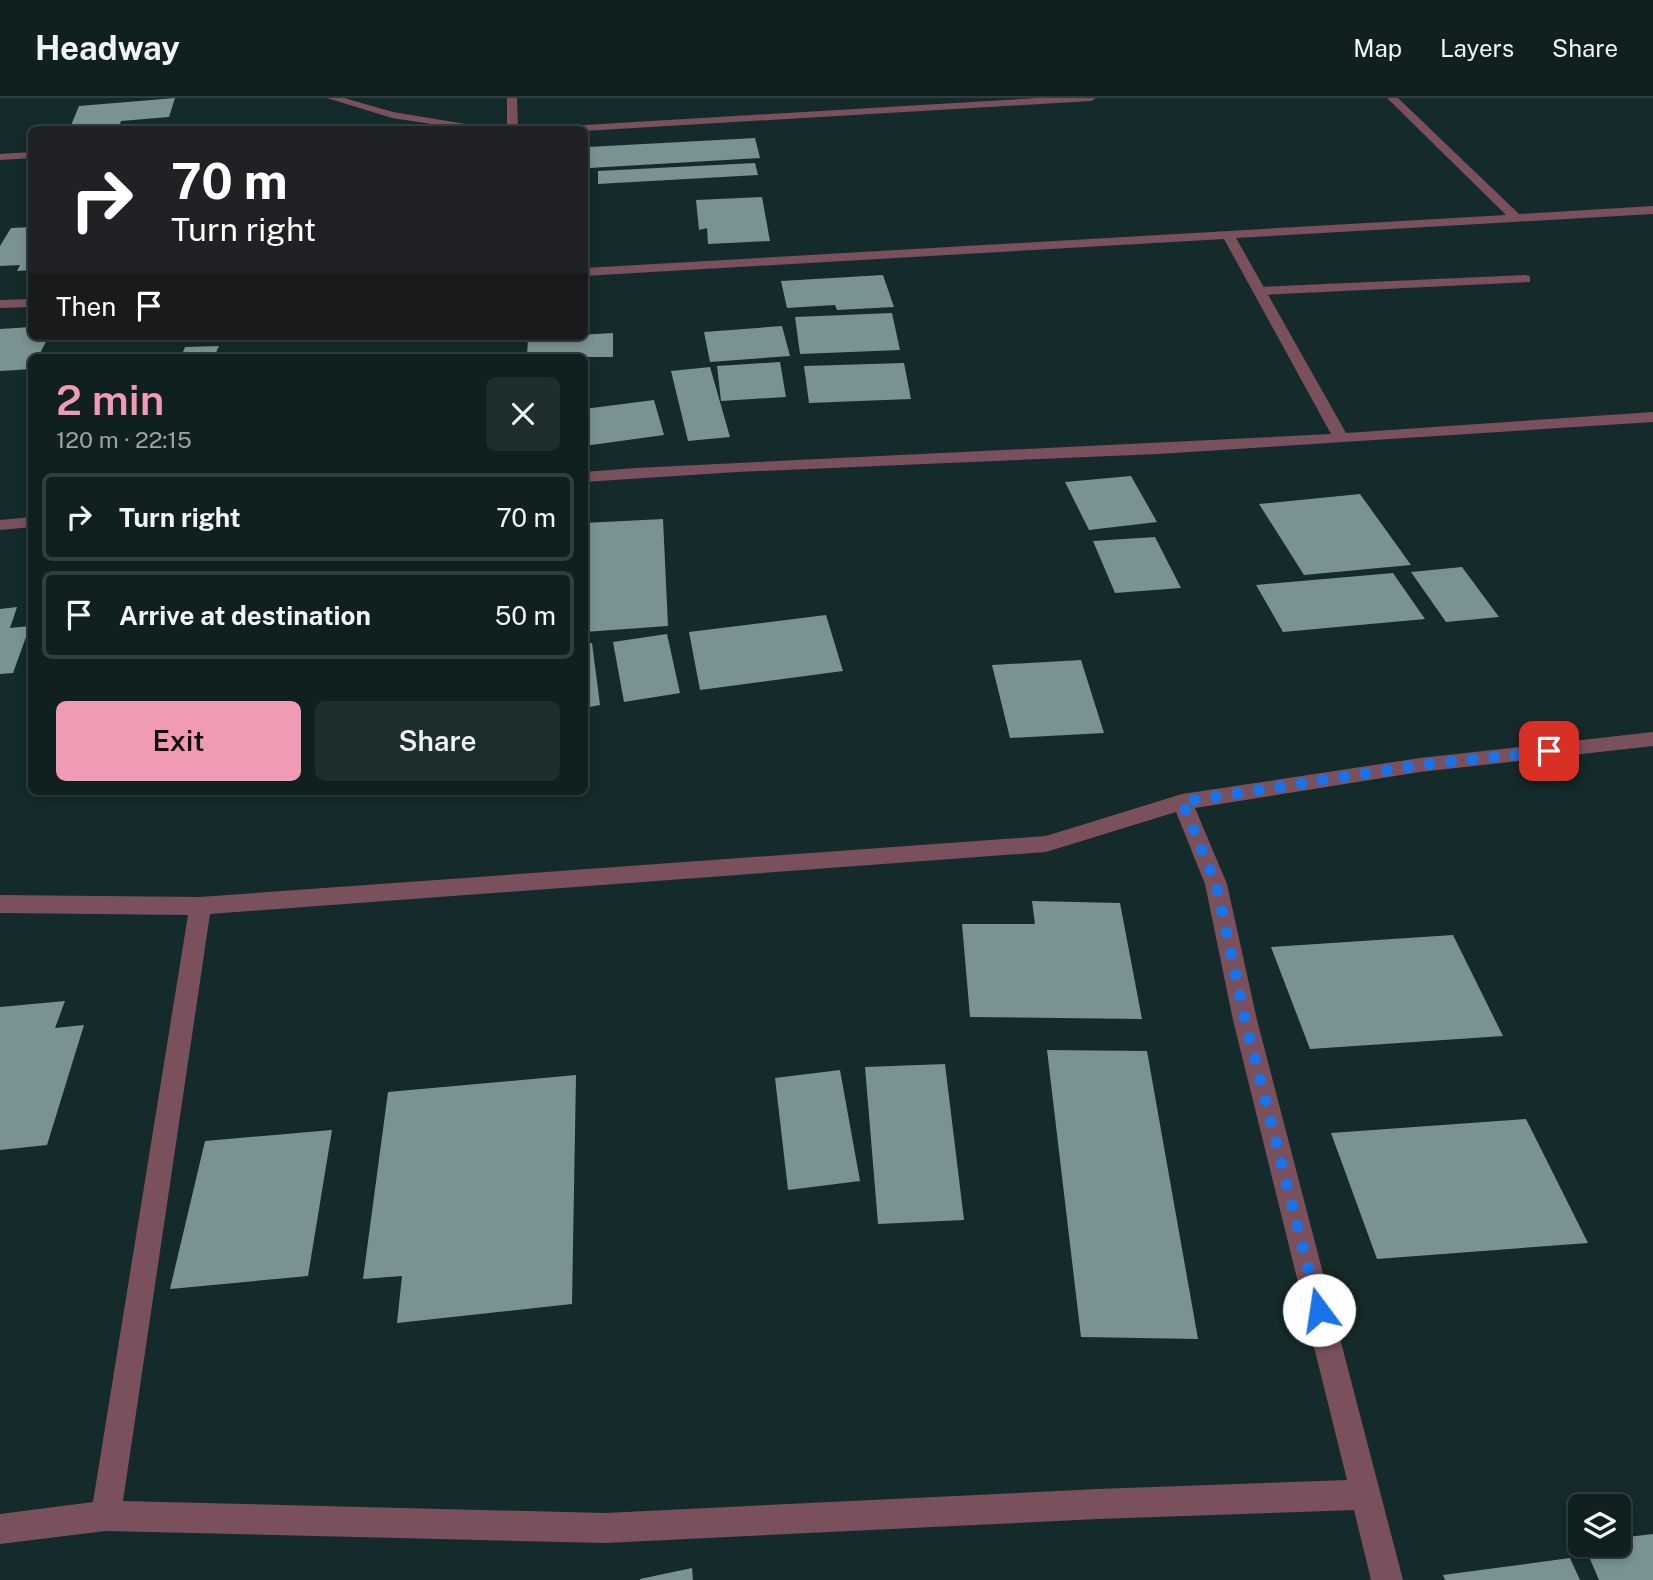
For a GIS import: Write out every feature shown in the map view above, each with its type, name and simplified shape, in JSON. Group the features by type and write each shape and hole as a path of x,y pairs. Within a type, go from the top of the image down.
{"street":[{"path":"332,98 392,114 471,126"},
{"path":"512,98 513,126"},
{"path":"588,127 800,111 1091,98"},
{"path":"1392,98 1515,217"},
{"path":"0,157 28,155"},
{"path":"588,272 1653,210"},
{"path":"1229,236 1341,438"},
{"path":"1260,291 1525,279"},
{"path":"0,304 28,303"},
{"path":"588,477 705,467 994,457 1341,438 1653,417"},
{"path":"0,525 28,522"},
{"path":"0,904 200,906 1045,844 1182,802 1420,765 1653,739"},
{"path":"1182,802 1216,884 1245,1020 1387,1580"},
{"path":"106,1516 200,906"},
{"path":"0,1529 106,1516 606,1528 1098,1503 1365,1495"}],"building":[{"path":"175,98 169,117 121,121 119,126 71,126 79,106"},
{"path":"755,138 760,158 589,168 588,147"},
{"path":"755,163 758,175 598,184 598,171"},
{"path":"762,197 770,241 708,244 707,228 699,230 696,200"},
{"path":"28,227 28,270 17,271 20,265 0,266 0,246 11,228"},
{"path":"883,275 894,307 837,310 835,305 787,308 781,281"},
{"path":"892,313 900,350 800,354 795,317"},
{"path":"782,326 790,356 710,362 704,332"},
{"path":"28,327 28,340 47,340 40,354 28,354 28,369 0,371 0,329"},
{"path":"613,333 613,357 588,357 588,354 527,354 528,340 588,340 588,334"},
{"path":"219,346 215,354 182,354 185,347"},
{"path":"780,362 786,397 721,401 717,366"},
{"path":"904,363 911,399 809,403 804,366"},
{"path":"710,367 730,437 688,441 671,371"},
{"path":"654,400 664,435 588,445 588,408"},
{"path":"1131,476 1157,522 1089,530 1065,482"},
{"path":"1360,494 1411,565 1304,575 1259,504"},
{"path":"663,519 668,626 588,632 588,523"},
{"path":"1155,537 1181,588 1115,593 1093,541"},
{"path":"1462,567 1499,617 1446,622 1411,572"},
{"path":"1393,573 1425,619 1283,632 1256,585"},
{"path":"17,607 10,628 28,626 13,673 0,674 0,609"},
{"path":"826,615 843,671 700,690 689,632"},
{"path":"667,634 680,693 624,702 613,642"},
{"path":"592,643 600,705 588,707 588,644"},
{"path":"1081,660 1104,733 1010,738 992,665"},
{"path":"1032,901 1120,903 1142,1019 970,1017 962,924 1035,924"},
{"path":"1453,935 1503,1036 1310,1049 1271,947"},
{"path":"65,1001 55,1028 84,1025 47,1145 0,1150 0,1007"},
{"path":"1047,1050 1147,1051 1198,1339 1081,1337"},
{"path":"945,1064 964,1220 878,1224 865,1067"},
{"path":"840,1070 860,1181 788,1190 775,1078"},
{"path":"576,1075 572,1304 397,1323 402,1276 363,1279 388,1092"},
{"path":"1526,1119 1588,1243 1377,1259 1331,1133"},
{"path":"332,1130 308,1276 170,1289 205,1141"},
{"path":"1653,1534 1653,1580 1599,1580 1589,1557 1631,1557 1631,1537"},
{"path":"1570,1558 1580,1580 1445,1580 1443,1575"},
{"path":"692,1568 693,1580 640,1580 640,1579"}],"route":[{"path":"1319,1310 1245,1020 1216,884 1182,802 1420,765 1549,751"}]}
